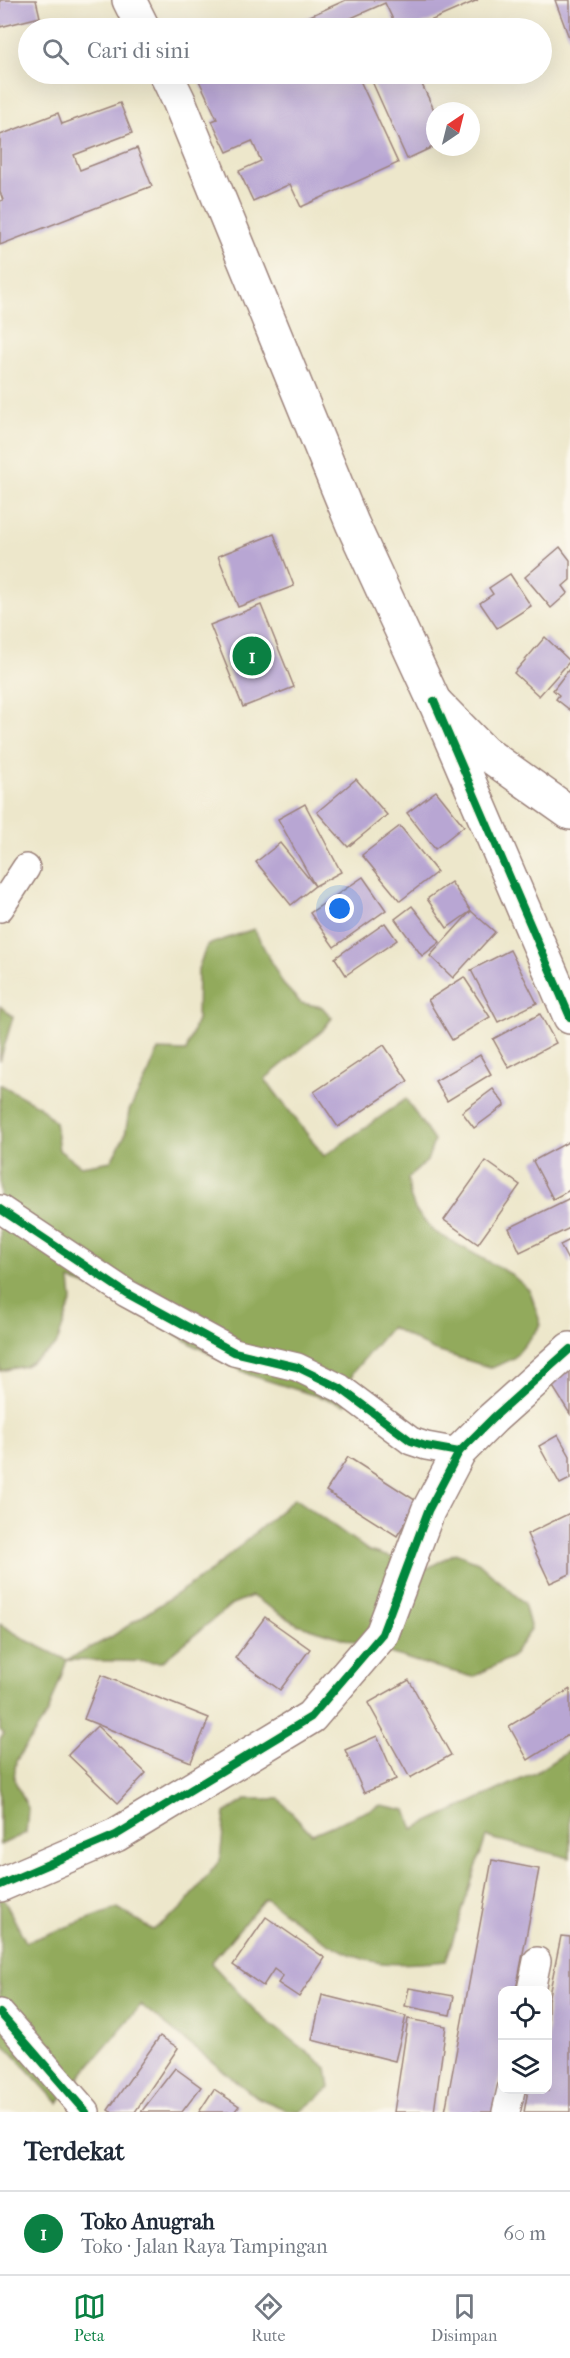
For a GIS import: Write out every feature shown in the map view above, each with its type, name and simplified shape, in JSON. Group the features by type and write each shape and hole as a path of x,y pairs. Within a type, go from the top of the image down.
{"street":[{"path":"129,0 138,18"},
{"path":"171,84 352,523 434,701 570,1017"},
{"path":"434,701 484,752 570,813"},
{"path":"0,908 26,868"},
{"path":"0,1209 126,1293 234,1352 297,1368 340,1388 411,1441 459,1452"},
{"path":"0,1885 116,1835 310,1718 382,1634 428,1510 459,1452 570,1349"},
{"path":"532,1986 537,1961"},
{"path":"0,2013 86,2112"},
{"path":"506,2112 510,2094"}],"green space":[{"path":"254,929 283,984 301,1003 322,1007 332,1018 322,1031 265,1079 324,1156 406,1099 434,1141 427,1161 408,1178 410,1196 416,1211 433,1231 511,1274 530,1291 541,1325 514,1358 492,1368 433,1350 391,1327 353,1372 345,1405 250,1375 195,1346 114,1295 70,1280 72,1300 56,1346 25,1366 0,1371 0,1084 39,1106 55,1122 59,1150 81,1166 111,1161 125,1135 129,1111 158,1050 186,1051 197,1019 198,969 207,945"},
{"path":"0,1006 13,1017 0,1061"},
{"path":"295,1498 369,1551 428,1568 455,1553 478,1562 524,1603 531,1630 512,1657 473,1677 297,1624 252,1596 232,1604 162,1662 67,1660 111,1637 211,1571"},
{"path":"0,1624 67,1660 48,1713 16,1761 14,1779 28,1808 26,1833 0,1845 0,1739 4,1734 0,1730"},
{"path":"570,1750 570,1858 486,1837 446,1961 397,1964 365,1960 334,1947 265,1898 211,1963 258,2014 327,2068 330,2088 301,2111 287,2110 256,2097 141,2005 58,2103 0,2040 0,1892 26,1942 118,1908 153,1930 182,1908 220,1860 225,1813 247,1799 279,1799 312,1834 381,1805 406,1810 413,1829 535,1773"}],"building":[{"path":"0,0 36,0 40,17 18,18 18,22 0,27"},
{"path":"346,0 478,0 437,18 392,18 385,3 351,18 306,18"},
{"path":"555,0 570,0 570,40 565,27"},
{"path":"201,84 362,84 398,163 301,207 290,184 253,201 239,171 261,161 252,141 227,152 212,121 217,119"},
{"path":"373,84 422,84 430,102 426,102 426,150 407,159"},
{"path":"120,103 132,133 74,155 80,170 137,148 152,186 0,245 0,201 3,200 0,192 0,135 58,113 62,124"},
{"path":"274,534 294,586 238,607 218,556"},
{"path":"560,547 570,560 570,580 563,586 568,593 551,608 525,577"},
{"path":"510,574 531,606 497,628 480,603 493,594 489,588"},
{"path":"261,605 294,687 243,707 210,625"},
{"path":"545,637 570,661 539,696 514,673"},
{"path":"570,668 570,710 556,699 559,695 553,690"},
{"path":"356,779 387,815 348,847 317,812"},
{"path":"436,791 464,826 435,849 407,813"},
{"path":"305,804 341,872 315,886 278,819"},
{"path":"400,826 437,872 400,901 362,855"},
{"path":"280,843 315,886 291,905 256,862"},
{"path":"363,877 386,910 334,947 310,913"},
{"path":"451,882 471,911 447,928 427,899"},
{"path":"412,906 440,942 422,956 395,919"},
{"path":"471,911 495,932 453,978 430,956"},
{"path":"385,923 397,940 346,975 335,958"},
{"path":"510,950 537,1003 498,1022 471,970"},
{"path":"464,977 490,1017 452,1040 428,1000"},
{"path":"540,1014 556,1043 509,1068 493,1039"},
{"path":"384,1045 408,1081 338,1127 314,1092"},
{"path":"480,1055 491,1074 447,1101 435,1081"},
{"path":"493,1089 505,1105 474,1128 462,1112"},
{"path":"570,1141 570,1190 553,1199 533,1161"},
{"path":"486,1161 520,1185 478,1244 444,1220"},
{"path":"570,1198 570,1228 520,1252 509,1228"},
{"path":"570,1240 570,1264 560,1245"},
{"path":"570,1368 570,1414 550,1382"},
{"path":"558,1435 570,1456 570,1479 560,1484 539,1446"},
{"path":"348,1457 418,1502 397,1536 326,1491"},
{"path":"570,1513 570,1574 550,1583 527,1534"},
{"path":"265,1617 310,1649 280,1690 235,1658"},
{"path":"101,1675 209,1718 191,1762 84,1719"},
{"path":"409,1680 451,1755 410,1778 368,1703"},
{"path":"570,1689 570,1734 528,1760 509,1726"},
{"path":"97,1726 146,1773 118,1803 68,1755"},
{"path":"377,1736 396,1779 364,1793 345,1750"},
{"path":"492,1860 539,1869 517,1986 498,1986 498,2088 494,2112 445,2112"},
{"path":"266,1917 325,1958 299,1997 278,1983 283,1976 274,1969 263,1986 233,1965"},
{"path":"561,1936 570,1937 570,2112 524,2112 527,2094 552,2094 551,1986"},
{"path":"409,1988 454,1996 450,2015 405,2006"},
{"path":"322,1995 406,2016 395,2061 312,2040"},
{"path":"408,2019 446,2026 434,2112 394,2112"},
{"path":"160,2036 178,2048 135,2112 108,2110"},
{"path":"175,2068 201,2087 182,2112 141,2112"},
{"path":"214,2089 239,2106 234,2112 199,2112"}],"cycle path":[{"path":"434,701 570,1017"},
{"path":"0,1209 126,1293 234,1352 297,1367 340,1388 411,1441 459,1452"},
{"path":"0,1885 116,1835 311,1717 382,1634 428,1511 459,1452 570,1349"},
{"path":"0,2013 86,2112"}],"place":[{"name":"Toko Anugrah","path":"252,656"}]}
